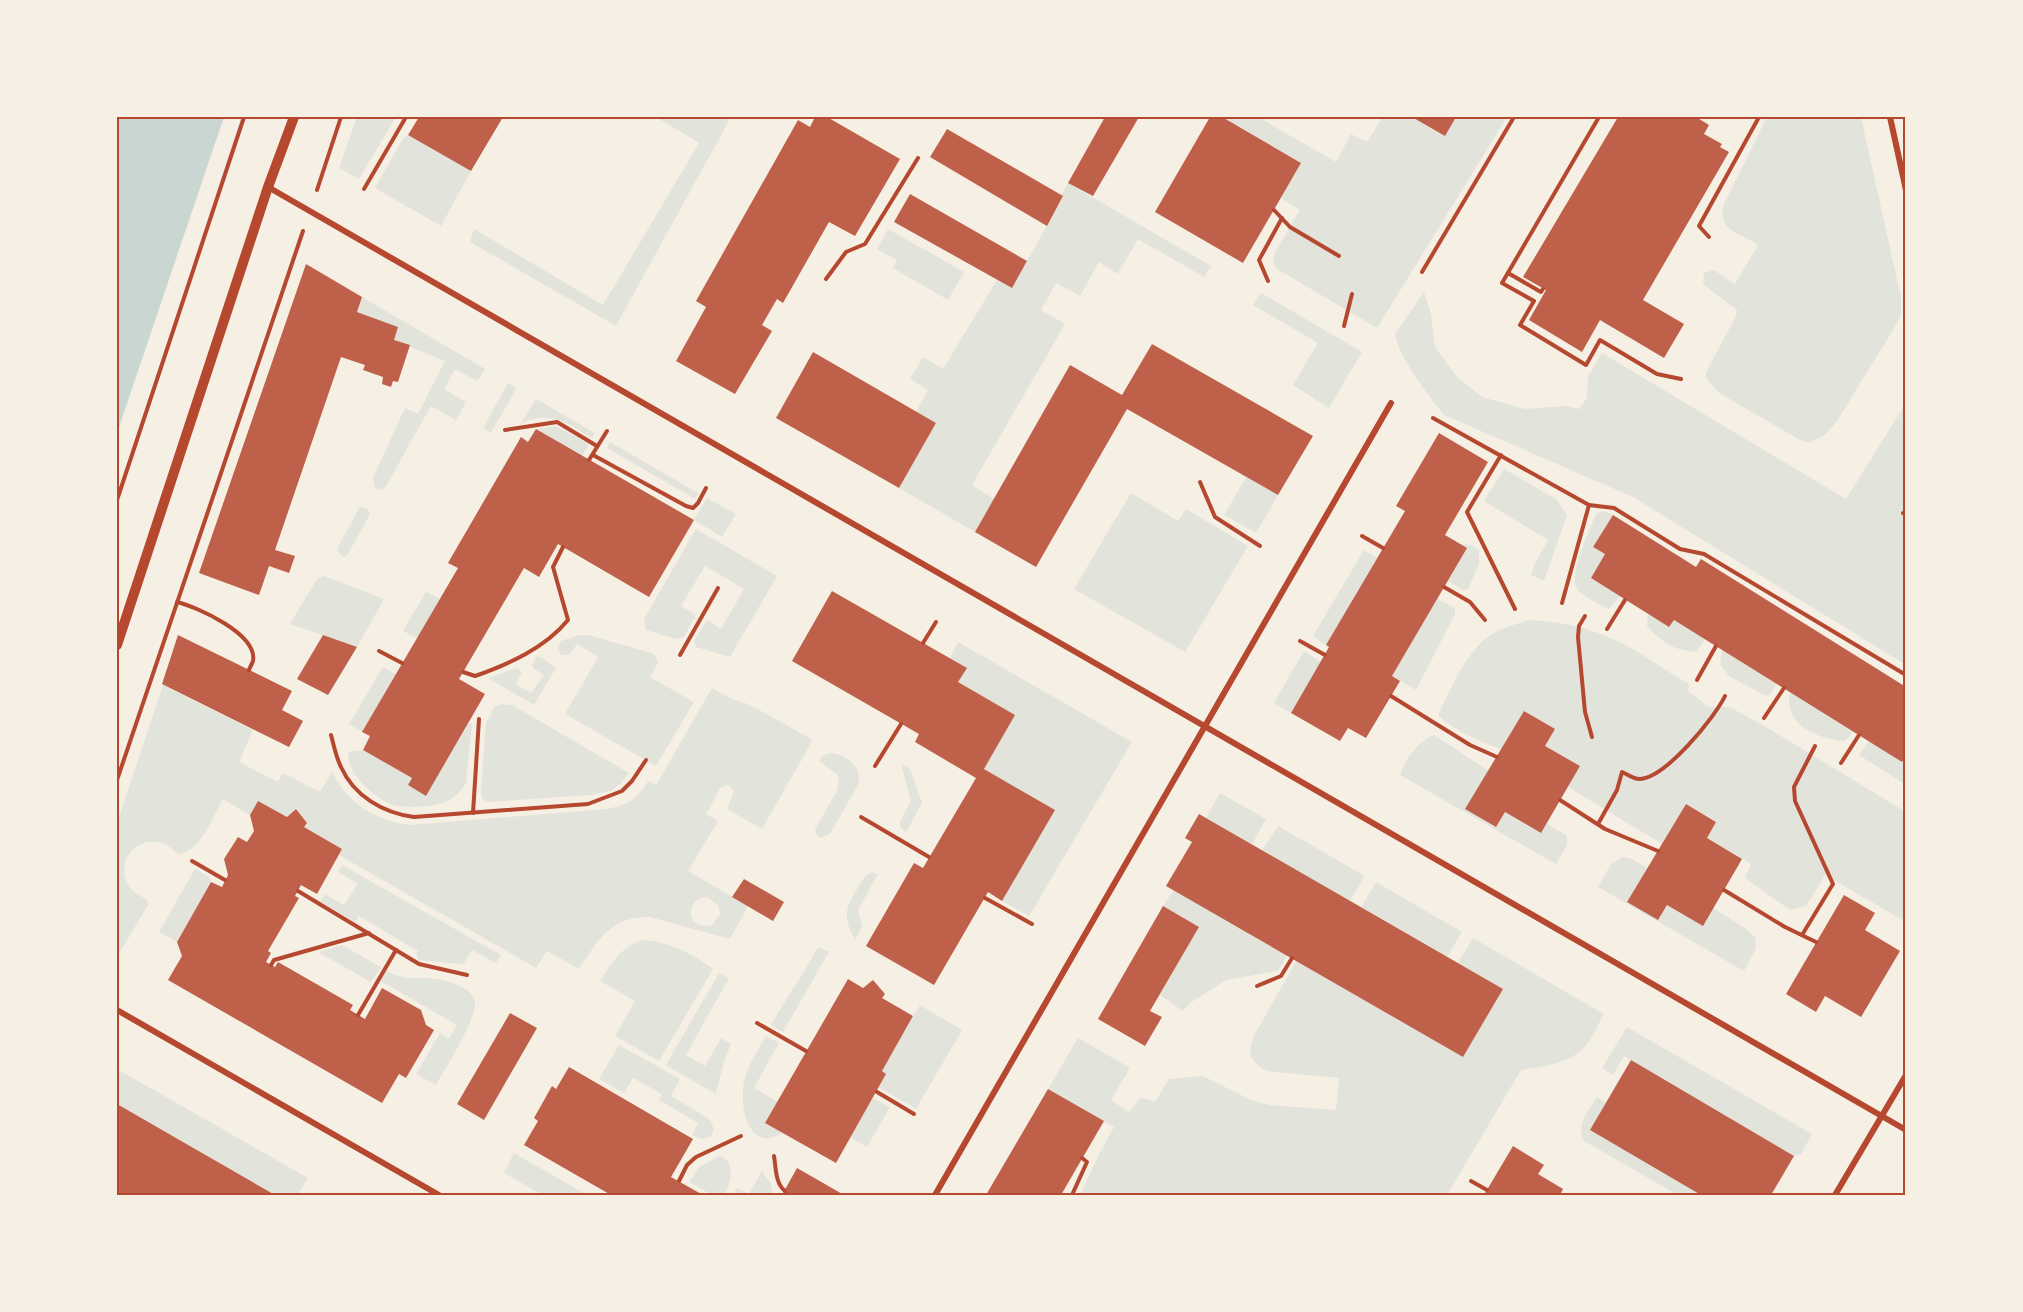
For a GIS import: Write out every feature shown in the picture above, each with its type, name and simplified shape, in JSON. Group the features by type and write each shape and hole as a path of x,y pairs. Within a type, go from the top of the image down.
{"street":[{"path":"117,645 268,188 294,117"},
{"path":"1890,117 1906,190"},
{"path":"268,188 1906,1130"},
{"path":"934,1195 1391,403"},
{"path":"117,1010 439,1195"},
{"path":"1835,1195 1906,1075"}],"path":[{"path":"117,500 244,117"},
{"path":"325,168 341,117"},
{"path":"364,189 406,117"},
{"path":"1422,272 1514,117"},
{"path":"1599,117 1502,283 1533,301 1520,325 1586,365 1600,340 1657,374 1680,379"},
{"path":"1709,237 1699,226 1759,117"},
{"path":"826,279 846,252 865,244 918,158"},
{"path":"1274,210 1290,227 1339,256"},
{"path":"1268,281 1259,260 1282,218"},
{"path":"117,780 297,249"},
{"path":"1508,273 1541,292 1543,289"},
{"path":"1344,326 1352,294"},
{"path":"1432,418 1590,505 1614,508 1680,549 1704,554 1906,675"},
{"path":"505,430 557,422 597,446"},
{"path":"589,460 607,431"},
{"path":"593,454 686,506 693,507 698,503 706,488"},
{"path":"1501,455 1467,512 1515,609"},
{"path":"1200,482 1215,517 1260,546"},
{"path":"1562,603 1590,505"},
{"path":"1362,536 1383,548"},
{"path":"463,672 475,676 522,656 546,641 568,620 553,567 563,547"},
{"path":"1444,587 1470,602 1485,620"},
{"path":"680,655 718,588"},
{"path":"1607,629 1626,600"},
{"path":"177,602 209,614 234,629 248,644 252,654 253,660 249,670"},
{"path":"1585,616 1578,637 1585,712 1592,737"},
{"path":"923,643 936,622"},
{"path":"1300,641 1325,655"},
{"path":"1697,680 1716,646"},
{"path":"379,651 402,663"},
{"path":"1764,718 1784,688"},
{"path":"1391,696 1470,745 1497,757"},
{"path":"1598,824 1617,790 1622,772 1639,779 1653,775 1676,758 1703,730 1725,696"},
{"path":"473,813 478,719"},
{"path":"874,766 901,724"},
{"path":"331,735 340,766 348,780 362,794 381,808 414,817 588,804 622,791 646,760"},
{"path":"1841,763 1859,735"},
{"path":"1802,935 1833,884 1796,801 1794,787 1815,746"},
{"path":"1560,800 1598,824 1658,851"},
{"path":"861,817 929,857"},
{"path":"192,861 225,880"},
{"path":"1724,890 1816,942"},
{"path":"298,891 419,964 467,975"},
{"path":"985,898 1032,924"},
{"path":"271,964 274,960 369,933"},
{"path":"358,1015 396,950"},
{"path":"1257,986 1281,976 1292,958"},
{"path":"757,1023 806,1052"},
{"path":"877,1092 914,1114"},
{"path":"679,1181 687,1165 696,1157 741,1136"},
{"path":"774,1156 777,1179 784,1191"},
{"path":"1072,1195 1088,1162 1082,1158"},
{"path":"1471,1181 1487,1190"}],"shaded area":[{"path":"117,117 224,117 117,433"},
{"path":"357,117 396,117 359,179 339,168"},
{"path":"656,117 731,117 616,326 470,242 474,229 603,305 699,143"},
{"path":"1222,117 1258,117 1336,162 1351,134 1368,141 1382,117 1507,117 1377,328 1277,269 1273,260 1274,254 1300,210 1281,198 1301,163"},
{"path":"1767,117 1861,117 1901,297 1901,315 1837,421 1825,435 1809,443 1719,393 1706,378 1706,372 1737,310 1703,284 1704,273 1714,270 1735,284 1758,245 1731,230 1724,220 1723,213 1724,204"},
{"path":"408,135 471,171 441,226 375,188 402,140"},
{"path":"1068,183 1211,266 1204,277 1138,239 1118,274 1099,262 1080,296 1056,283 1041,310 1065,324 972,485 994,499 975,532 899,488 936,423 916,412 928,390 910,379 923,357 943,369 997,280 1012,288 1063,197 1061,195"},
{"path":"888,229 964,272 948,300 893,268 897,260 877,249"},
{"path":"1424,292 1431,314 1435,347 1457,377 1482,397 1525,409 1565,406 1579,409 1587,398 1588,376 1602,353 1846,499 1906,403 1906,665 1633,497 1444,415 1408,365 1395,334"},
{"path":"1261,293 1362,352 1329,408 1293,385 1318,343 1253,305"},
{"path":"362,297 485,369 477,381 455,369 444,389 466,402 456,420 431,406 382,490 375,489 373,478 405,408 418,414 445,361 394,340 398,327 357,312"},
{"path":"508,383 517,388 491,433 483,428"},
{"path":"536,399 595,433 592,438 566,423 550,418 532,419 521,423"},
{"path":"556,426 589,444 582,456 536,429"},
{"path":"610,442 698,493 695,499 607,448"},
{"path":"1504,469 1556,499 1567,515 1544,581 1531,575 1548,540 1484,501"},
{"path":"1246,477 1278,495 1256,533 1224,515"},
{"path":"1131,493 1178,521 1186,509 1248,546 1185,652 1074,589"},
{"path":"707,498 736,514 722,537 694,520"},
{"path":"359,508 368,509 370,514 348,554 344,557 337,549"},
{"path":"1604,511 1613,515 1593,547 1605,554 1591,578 1620,596 1609,609 1584,595 1577,589 1575,583 1575,574 1585,540 1597,513"},
{"path":"696,529 777,576 730,657 696,647 694,641 707,620 721,629 744,589 705,566 681,606 696,615 684,637 676,639 646,630 644,619"},
{"path":"1461,544 1472,545 1479,550 1479,564 1468,589 1463,590 1448,581 1467,548"},
{"path":"1364,550 1377,558 1326,645 1313,636"},
{"path":"324,576 384,599 357,647 290,624 317,579"},
{"path":"426,592 440,599 417,638 403,631"},
{"path":"1437,599 1455,608 1455,614 1416,690 1392,676"},
{"path":"1648,614 1669,627 1674,620 1705,639 1696,652 1675,647 1663,641 1647,626"},
{"path":"1528,620 1561,623 1582,628 1623,644 1689,684 1688,691 1709,707 1730,707 1906,812 1906,922 1825,875 1806,906 1790,910 1745,878 1751,864 1707,838 1716,821 1686,804 1662,844 1568,787 1580,766 1545,746 1554,729 1524,711 1501,749 1467,735 1438,715 1458,675 1477,647 1495,633"},
{"path":"579,635 588,635 652,653 658,663 650,677 694,702 656,766 565,714 598,657 577,644 569,655 561,655 558,648 561,641"},
{"path":"958,642 1132,742 1029,916 1002,901 1055,810 984,769 1015,715 958,682 966,668 950,658"},
{"path":"1722,650 1776,684 1770,695 1764,695 1729,676 1720,664"},
{"path":"1304,651 1321,662 1291,713 1274,703"},
{"path":"536,657 541,657 556,668 534,705 488,678 516,668 522,672 515,684 531,693 544,675 532,665"},
{"path":"383,667 396,674 362,732 349,724"},
{"path":"163,685 253,730 239,762 278,782 283,773 320,792 332,771 345,793 364,809 387,820 411,825 605,809 625,804 640,793 648,781 656,785 712,688 763,712 813,740 762,829 727,809 734,791 728,785 721,787 706,814 718,821 688,871 748,906 730,939 650,917 637,918 615,925 607,932 579,969 547,951 536,968 339,855 342,849 304,827 307,823 296,809 287,817 258,801 250,815 223,799 205,832 186,852 179,854 162,843 149,842 140,844 128,856 124,872 126,881 133,891 147,900 148,905 120,952 117,950 117,823","holes":["707,897 718,905 720,914 712,925 703,926 694,922 691,909 695,902"]},
{"path":"1790,692 1853,732 1845,741 1824,737 1805,728 1792,713 1789,703"},
{"path":"512,705 629,773 611,791 591,795 487,802 482,798 481,792 486,723 495,706"},
{"path":"469,723 472,724 466,783 458,794 446,802 418,807 390,804 375,795 362,783 349,760 348,752 363,750 412,778 408,785 426,796"},
{"path":"1434,735 1489,771 1466,810 1496,827 1505,812 1540,833 1546,823 1567,836 1567,845 1556,864 1400,775 1413,751 1428,737"},
{"path":"1869,741 1906,756 1906,785 1859,755"},
{"path":"829,753 841,756 852,763 856,767 859,779 858,785 830,834 820,838 815,829 837,791 839,780 837,774 819,761"},
{"path":"901,764 910,769 922,803 906,832 900,827 900,822 911,801"},
{"path":"1220,793 1266,819 1252,844 1206,818"},
{"path":"1278,826 1365,876 1350,901 1262,850"},
{"path":"1622,857 1630,858 1647,868 1628,902 1658,920 1667,905 1713,908 1755,937 1756,948 1744,971 1598,887 1611,864"},
{"path":"342,865 501,955 496,963 472,950 461,964 419,960 416,954 418,951 359,916 355,922 320,901 325,894 344,905 358,884 338,872"},
{"path":"195,869 209,877 211,882 177,942 159,932"},
{"path":"871,872 878,874 858,910 862,927 855,940 847,921 848,910 860,883"},
{"path":"1376,882 1462,932 1447,957 1361,907"},
{"path":"1174,890 1287,956 1278,971 1226,980 1190,1003 1183,1011 1160,995 1199,927 1163,906"},
{"path":"1473,938 1604,1014 1587,1044 1574,1056 1557,1063 1521,1070 1447,1195 1080,1195 1114,1127 1048,1089 1078,1038 1130,1068 1111,1100 1129,1112 1141,1097 1155,1102 1169,1079 1203,1076 1251,1100 1270,1105 1336,1110 1339,1078 1266,1071 1256,1064 1250,1053 1254,1036 1296,961 1502,989 1458,963"},
{"path":"642,940 680,949 713,969 659,1061 615,1036 635,1001 600,981 622,952"},
{"path":"342,945 381,967 371,982 318,952"},
{"path":"818,947 829,952 783,1032 771,1025"},
{"path":"387,971 401,977 429,978 454,983 473,996 475,1009 471,1019 436,1085 416,1074 440,1033 449,1039 457,1025 381,981"},
{"path":"719,973 729,978 686,1055 705,1066 721,1038 731,1044 724,1061 716,1094 666,1065"},
{"path":"920,1005 962,1030 916,1109 879,1087 886,1074 882,1071"},
{"path":"1627,1027 1812,1134 1801,1154 1794,1156 1624,1056 1613,1075 1602,1068"},
{"path":"766,1036 779,1043 754,1088 778,1102 765,1123 782,1133 770,1138 760,1137 753,1132 744,1112 743,1100 747,1072"},
{"path":"619,1045 680,1079 671,1096 710,1120 714,1129 711,1137 701,1139 692,1135 698,1123 659,1100 662,1094 633,1078 624,1093 599,1079"},
{"path":"117,1069 308,1178 298,1195 275,1195 117,1104"},
{"path":"1597,1097 1606,1103 1590,1130 1701,1195 1678,1195 1584,1141 1582,1124"},
{"path":"873,1098 890,1107 867,1147 850,1137"},
{"path":"514,1153 587,1195 543,1195 504,1173"},
{"path":"720,1156 728,1163 731,1173 724,1195 712,1195 689,1182 699,1167"},
{"path":"762,1171 771,1184 773,1195 733,1195 737,1188 749,1194"}],"building":[{"path":"419,117 503,117 471,171 408,135"},
{"path":"815,117 827,117 900,159 855,236 829,222 783,303 777,299 762,325 772,331 735,394 676,361 706,307 696,301 798,120 810,127"},
{"path":"1105,117 1139,117 1093,196 1068,183"},
{"path":"1210,117 1222,117 1301,163 1243,263 1155,212"},
{"path":"1412,117 1456,117 1445,136"},
{"path":"1618,117 1696,117 1709,125 1704,134 1722,144 1720,147 1729,152 1643,300 1684,324 1664,358 1600,320 1582,352 1529,320 1546,290 1523,277"},
{"path":"947,129 1063,196 1047,226 930,157"},
{"path":"910,194 1027,261 1012,288 894,222"},
{"path":"306,264 362,297 357,312 398,327 394,340 410,345 398,382 393,381 391,387 382,384 383,377 363,370 365,365 341,357 275,550 295,556 289,573 269,566 259,595 199,573"},
{"path":"1152,344 1313,436 1278,495 1127,409 1036,567 975,532 1070,365 1122,395"},
{"path":"813,352 936,423 899,488 776,418"},
{"path":"536,429 694,520 649,597 558,544 539,577 524,568 459,679 485,694 426,796 408,785 412,778 363,750 370,736 362,732 458,568 448,563 521,437 528,442"},
{"path":"1439,433 1488,462 1445,535 1467,548 1392,676 1400,681 1366,738 1348,728 1340,741 1291,713 1329,647 1326,645 1405,511 1396,506"},
{"path":"1613,515 1696,567 1701,559 1906,687 1906,756 1902,762 1674,620 1669,627 1591,578 1605,554 1593,547"},
{"path":"832,591 967,668 958,682 1015,715 984,769 1055,810 1002,901 988,892 934,985 866,946 914,863 923,868 976,778 915,742 919,734 792,661"},
{"path":"178,635 292,691 282,710 303,721 289,747 162,684"},
{"path":"323,635 357,647 328,695 297,679"},
{"path":"1524,711 1555,729 1545,746 1580,766 1541,833 1505,812 1496,827 1465,809"},
{"path":"258,801 287,817 296,809 307,823 304,827 342,849 317,894 301,885 295,896 299,898 268,951 271,953 266,962 275,967 278,962 353,1005 350,1010 365,1019 382,988 421,1010 426,1025 434,1030 406,1078 399,1074 382,1103 168,980 182,956 177,942 211,882 222,887 228,875 224,859 238,837 247,842 254,831 250,815"},
{"path":"1686,804 1716,822 1707,838 1742,859 1703,926 1667,905 1658,920 1627,902"},
{"path":"1199,814 1503,989 1463,1057 1166,886 1192,842 1185,838"},
{"path":"744,879 784,902 773,921 732,897"},
{"path":"1844,895 1875,913 1865,930 1900,951 1861,1017 1825,996 1816,1012 1786,994"},
{"path":"1163,906 1199,927 1150,1011 1162,1017 1145,1046 1098,1019"},
{"path":"848,979 863,988 873,980 885,994 882,998 913,1016 882,1071 886,1074 836,1163 765,1123"},
{"path":"510,1013 537,1028 484,1120 457,1104"},
{"path":"1631,1060 1794,1156 1771,1195 1701,1195 1590,1130"},
{"path":"569,1067 693,1139 671,1177 703,1195 611,1195 524,1145 538,1121 534,1118 552,1086 556,1089"},
{"path":"1048,1089 1104,1121 1061,1195 986,1195"},
{"path":"117,1104 275,1195 117,1195"},
{"path":"1513,1146 1544,1165 1538,1174 1563,1189 1560,1195 1484,1195"},
{"path":"797,1168 844,1195 782,1195"}]}
